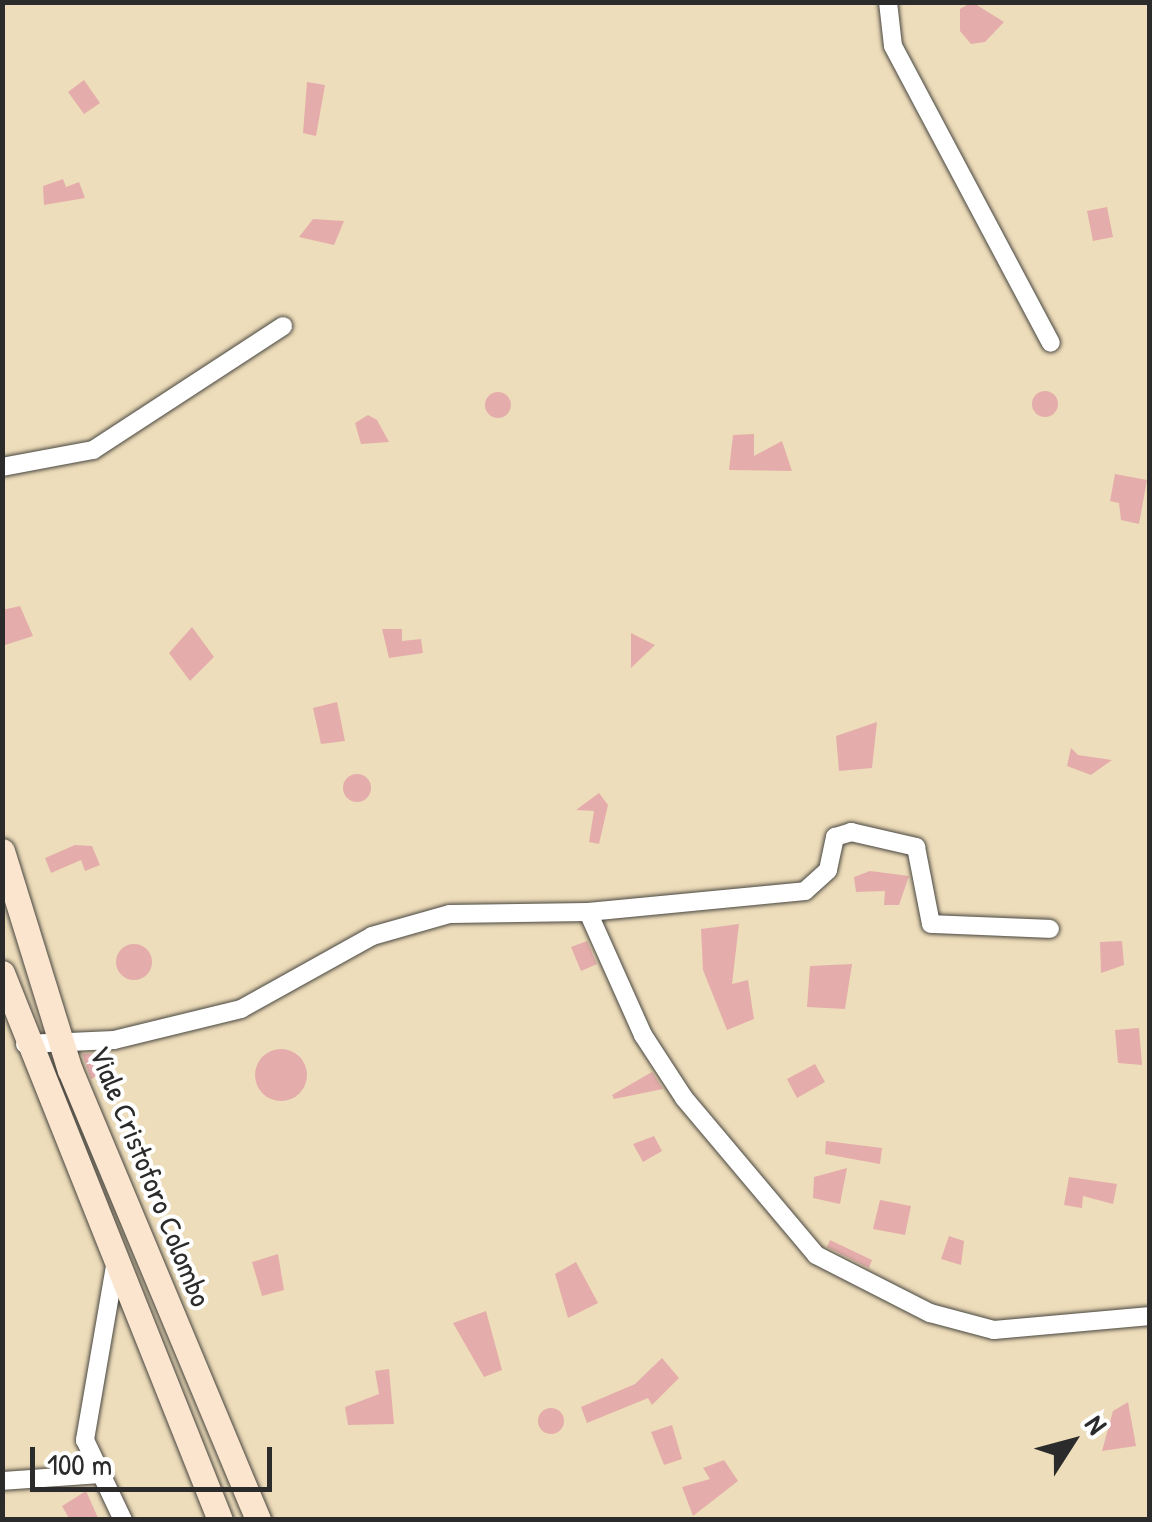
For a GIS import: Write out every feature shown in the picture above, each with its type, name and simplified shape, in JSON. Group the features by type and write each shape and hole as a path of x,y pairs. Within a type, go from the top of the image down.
{"main road":[{"name":"Viale Cristoforo Colombo","path":"2,851 59,1040 258,1520"},
{"path":"2,973 25,1044 220,1520"}],"street":[{"path":"888,2 893,46 1051,344"},
{"path":"2,467 93,450 283,326"},
{"path":"25,1044 114,1040 241,1009 372,936 450,914 588,912 805,892 828,870 835,837 851,832 916,846 930,924 1050,929"},
{"path":"588,912 643,1034 684,1098 816,1255 930,1313 994,1330 1150,1316"},
{"path":"115,1266 85,1440 123,1520"},
{"path":"2,1481 99,1474"}],"building":[{"path":"972,2 1004,22 985,42 971,44 960,31 960,9"},
{"path":"84,80 100,103 84,114 68,92"},
{"path":"307,82 325,85 316,136 303,133"},
{"path":"63,179 66,187 79,182 85,198 44,205 43,186"},
{"path":"1107,207 1113,237 1093,241 1087,211"},
{"path":"313,219 344,221 334,245 299,237"},
{"path":"1045,391 1054,395 1058,404 1054,413 1045,417 1036,413 1032,404 1036,395"},
{"path":"498,392 507,396 511,405 507,414 498,418 489,414 485,405 489,396"},
{"path":"368,415 377,420 389,442 361,444 355,423"},
{"path":"754,434 754,456 782,441 792,471 729,470 733,435"},
{"path":"1115,474 1147,480 1139,524 1121,520 1119,503 1110,501"},
{"path":"20,606 33,636 2,646 2,610"},
{"path":"192,627 214,657 190,681 169,653"},
{"path":"382,629 402,629 402,641 421,639 423,653 389,658"},
{"path":"631,633 655,645 631,668"},
{"path":"337,702 345,741 321,744 313,708"},
{"path":"877,722 872,768 839,771 836,736"},
{"path":"1071,748 1078,755 1112,760 1091,775 1067,766"},
{"path":"357,774 367,778 371,788 367,798 357,802 347,798 343,788 347,778"},
{"path":"599,793 608,805 599,844 589,842 594,811 576,810"},
{"path":"75,845 92,846 100,865 85,871 81,860 51,873 45,858"},
{"path":"870,871 909,876 899,905 884,905 885,891 856,892 854,877"},
{"path":"739,924 732,984 748,980 754,1019 727,1030 703,970 701,929"},
{"path":"587,941 597,964 581,971 571,947"},
{"path":"1122,941 1124,965 1101,973 1100,942"},
{"path":"134,944 147,949 152,962 147,975 134,980 121,975 116,962 121,949"},
{"path":"852,964 845,1009 807,1007 810,966"},
{"path":"1139,1028 1142,1065 1118,1063 1115,1030"},
{"path":"281,1049 299,1057 307,1075 299,1093 281,1101 263,1093 255,1075 263,1057"},
{"path":"105,1053 113,1069 91,1079 82,1054"},
{"path":"815,1064 825,1082 797,1098 787,1079"},
{"path":"652,1072 663,1089 614,1099 612,1095"},
{"path":"654,1136 662,1151 643,1162 633,1144"},
{"path":"826,1141 882,1148 880,1164 825,1154"},
{"path":"847,1168 840,1204 813,1198 814,1177"},
{"path":"1069,1177 1117,1184 1113,1204 1083,1196 1082,1208 1064,1205"},
{"path":"880,1200 911,1206 905,1235 873,1229"},
{"path":"949,1236 964,1241 961,1265 941,1259"},
{"path":"830,1240 872,1260 869,1268 827,1247"},
{"path":"278,1254 284,1290 262,1296 252,1262"},
{"path":"576,1262 598,1303 568,1318 555,1274"},
{"path":"486,1311 502,1370 484,1377 453,1323"},
{"path":"662,1358 679,1378 652,1405 648,1398 587,1423 581,1407 635,1384"},
{"path":"389,1369 394,1424 348,1425 345,1407 379,1394 375,1371"},
{"path":"1128,1402 1136,1446 1102,1451 1113,1411"},
{"path":"551,1408 561,1411 561,1431 551,1434 541,1431 538,1421 541,1411"},
{"path":"672,1425 682,1459 664,1465 651,1432"},
{"path":"724,1460 738,1481 693,1516 682,1487 710,1479 703,1468"},
{"path":"86,1491 99,1520 70,1520 62,1506"}]}
